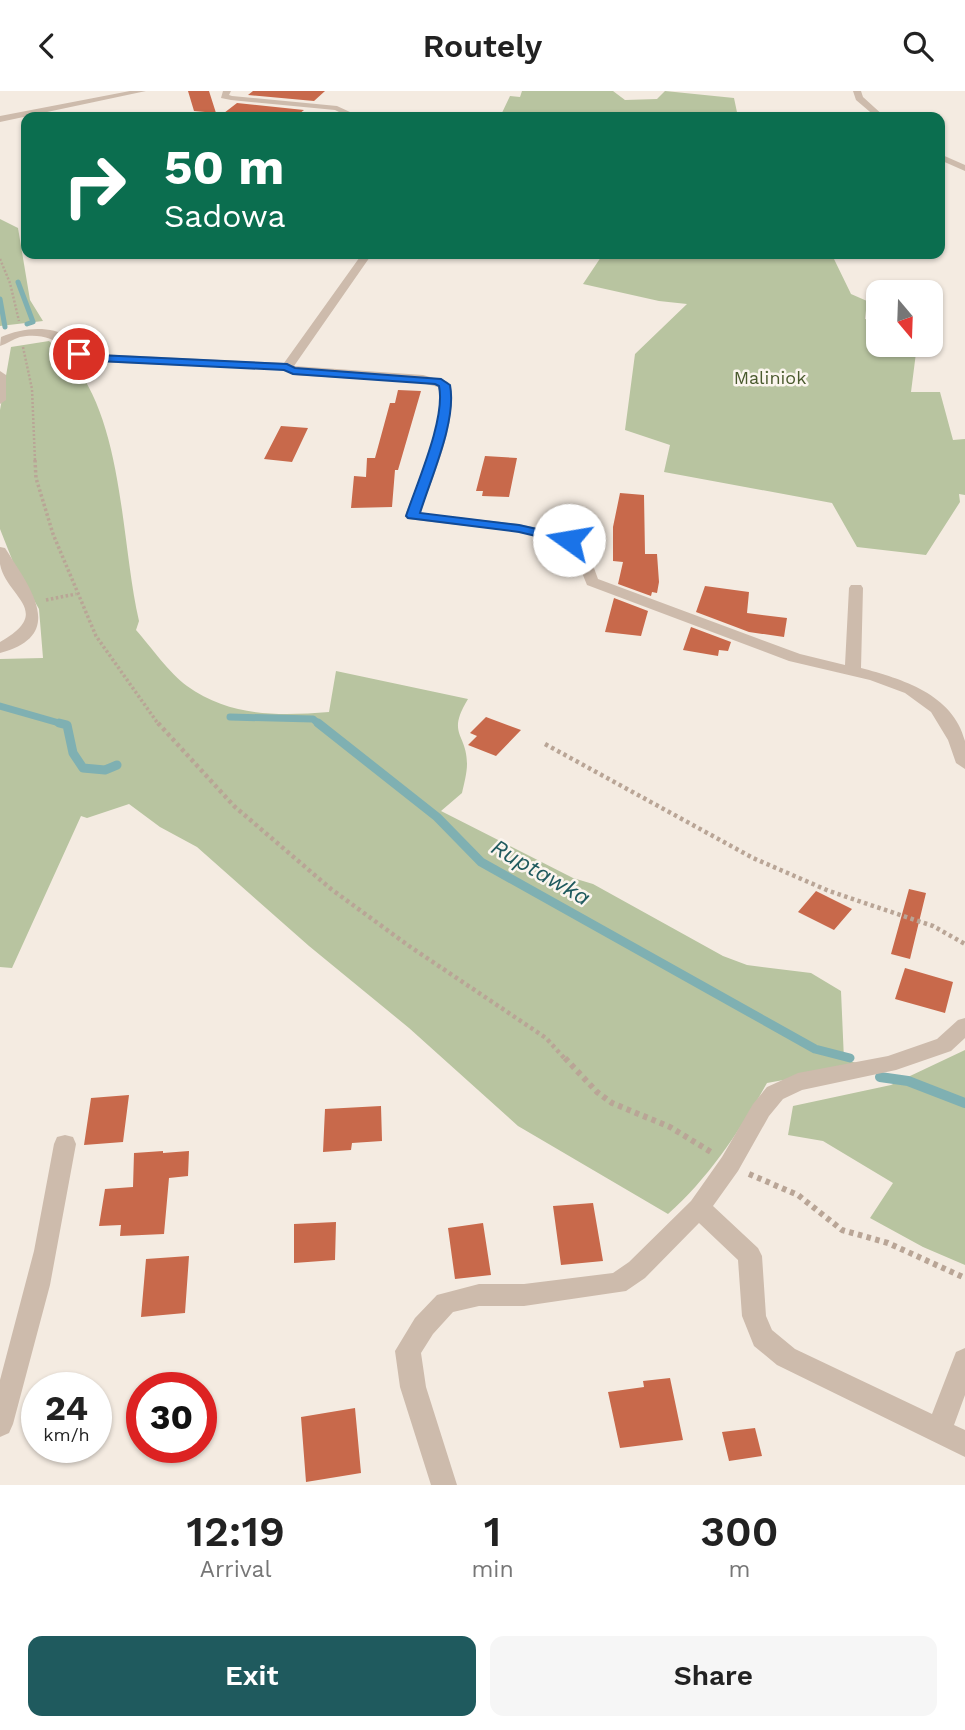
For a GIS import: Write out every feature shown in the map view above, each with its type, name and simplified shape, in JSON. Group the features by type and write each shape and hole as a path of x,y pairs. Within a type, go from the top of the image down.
{"street":[{"path":"36,112 142,91"},
{"path":"227,91 224,96 231,98 337,108 346,112"},
{"path":"857,91 859,98 875,112"},
{"path":"0,119 21,115"},
{"path":"16,116 21,118"},
{"path":"945,159 965,168"},
{"path":"287,367 363,259"},
{"path":"0,343 5,338 22,334 49,334 62,337 79,354 98,358 287,367 293,371 423,379 444,385 447,399 442,423 412,516 519,529 569,540 583,557 592,582 795,658 902,684 921,692 936,706 958,743 965,763"},
{"path":"0,375 0,400"},
{"path":"0,551 31,603 34,618 26,634 0,648"},
{"path":"853,671 856,588"},
{"path":"444,1485 413,1387 408,1351 424,1326 446,1303 479,1295 524,1295 617,1283 637,1270 699,1208 730,1164 761,1110 775,1093 798,1082 888,1064 944,1045 965,1026"},
{"path":"0,1424 31,1319 58,1196 65,1144"},
{"path":"699,1208 750,1256 754,1316 762,1338 786,1357 965,1444"},
{"path":"939,1430 965,1360"}],"path":[{"path":"0,258 15,299 32,389 38,486 46,515 76,594 96,636 146,709 188,760 262,831 370,918 546,1038 597,1092 612,1103 670,1127 718,1156"},
{"path":"31,603 76,594"},
{"path":"545,744 753,858 830,891 933,926 965,944"},
{"path":"743,1171 798,1195 842,1230 888,1243 965,1278"}],"green space":[{"path":"522,91 613,91 625,100 657,99 665,91 734,98 737,112 502,112 510,96 520,97"},
{"path":"0,219 18,228 21,259 23,259 30,300 43,321 0,326"},
{"name":"Maliniok","path":"600,259 834,259 851,294 866,301 866,357 915,357 911,392 940,392 953,440 965,439 965,495 959,494 960,502 926,555 857,547 832,503 664,472 670,445 625,430 635,354 687,304 659,301 583,284"},
{"path":"49,341 73,363 90,389 112,452 139,621 136,630 181,681 220,704 273,714 329,712 336,671 468,699 458,727 467,764 462,793 441,811 573,878 593,884 723,956 747,965 811,973 841,991 844,1060 866,1065 767,1083 723,1153 697,1185 668,1214 518,1126 409,1028 309,946 197,847 160,827 129,804 87,818 81,816 12,968 0,967 0,659 43,658 39,609 15,567 0,529 0,410 11,347"},
{"path":"965,1050 965,1265 923,1247 870,1218 893,1183 823,1141 788,1135 793,1106 891,1085"}],"building":[{"path":"188,91 209,91 216,112 194,111"},
{"path":"253,91 325,91 314,101 248,95"},
{"path":"237,103 304,110 301,112 225,112"},
{"path":"398,390 421,391 398,470 395,470 392,507 351,508 354,476 366,477 367,458 375,458 390,403 395,403"},
{"path":"281,426 308,428 292,462 264,459"},
{"path":"485,456 517,458 509,497 482,496 483,491 476,491"},
{"path":"620,493 644,495 645,554 657,554 659,582 657,593 652,592 651,596 618,584 623,562 613,561 613,527"},
{"path":"705,586 749,592 747,613 787,618 784,637 749,632 696,612"},
{"path":"614,598 648,611 641,636 605,632"},
{"path":"691,627 731,642 728,651 719,650 718,656 683,650"},
{"path":"486,717 521,730 496,756 468,745 477,736 470,733"},
{"path":"909,889 926,893 910,959 891,954"},
{"path":"816,891 852,909 834,930 798,912"},
{"path":"905,968 953,982 945,1013 895,999"},
{"path":"129,1095 123,1142 84,1145 91,1098"},
{"path":"381,1106 382,1141 352,1143 351,1150 323,1152 325,1109"},
{"path":"189,1151 188,1176 169,1178 164,1234 120,1236 121,1225 99,1226 105,1189 133,1187 134,1153"},
{"path":"593,1203 603,1261 561,1265 553,1206"},
{"path":"336,1222 335,1260 294,1263 294,1224"},
{"path":"483,1223 491,1275 455,1279 448,1228"},
{"path":"189,1256 185,1313 141,1317 146,1259"},
{"path":"670,1378 683,1440 620,1448 608,1392 644,1387 643,1381"},
{"path":"355,1408 361,1473 306,1482 301,1417"},
{"path":"755,1428 762,1456 729,1461 722,1432"}],"waterway":[{"path":"18,282 33,322 27,324"},
{"path":"0,299 5,327"},
{"name":"Ruptawka","path":"0,706 59,723"},
{"name":"Ruptawka","path":"230,717 313,719 320,725"},
{"name":"Ruptawka","path":"59,723 67,725 73,753 83,768 105,770 117,765"},
{"name":"Ruptawka","path":"59,723 66,725"},
{"name":"Ruptawka","path":"318,723 437,817 481,862 815,1049 850,1058"},
{"name":"Ruptawka","path":"880,1077 908,1081 965,1103"}],"route":[{"path":"79,354 98,358 287,367 293,371 437,381 447,390 447,399 412,516 519,529 569,540"}]}
